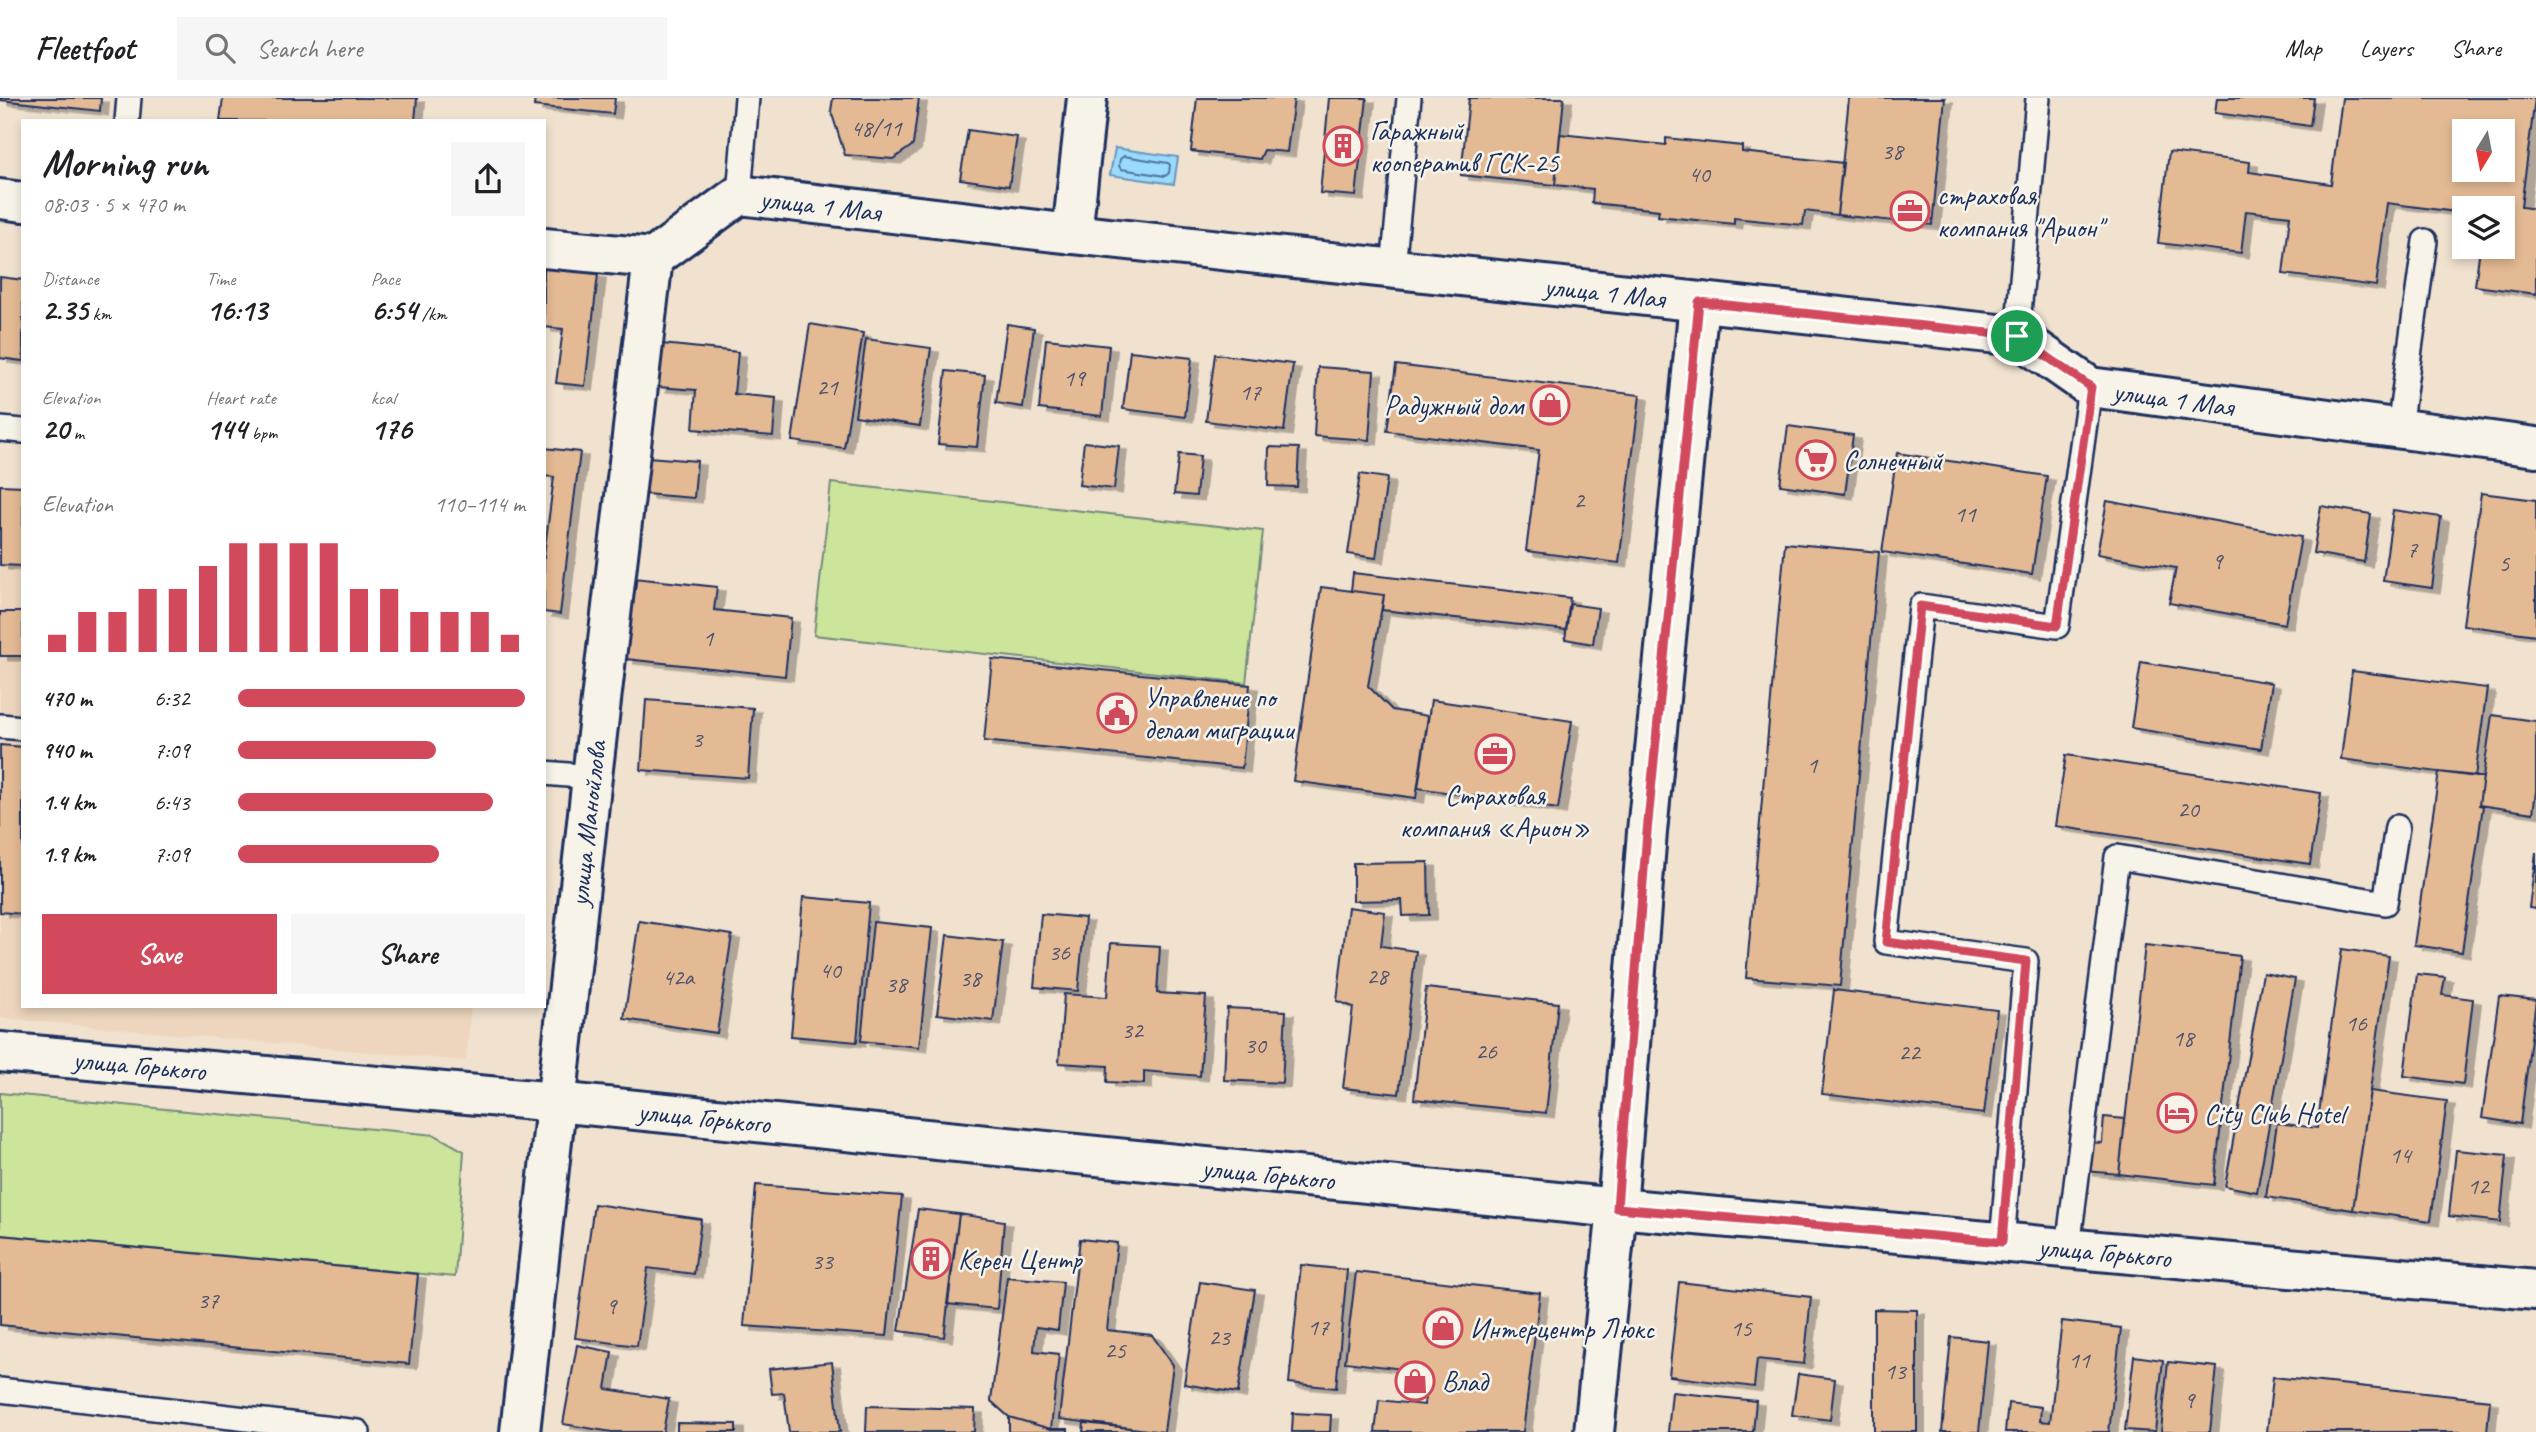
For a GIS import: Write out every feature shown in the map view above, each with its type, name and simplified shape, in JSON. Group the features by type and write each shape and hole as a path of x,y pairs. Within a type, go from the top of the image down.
{"street":[{"path":"1072,234 1087,98"},
{"name":"улица 1 Мая","path":"653,258 739,195 1072,234 2017,336 2091,387 2536,447"},
{"path":"0,199 21,202"},
{"path":"546,248 653,258"},
{"name":"улица Манойлова","path":"520,1432 592,777 653,258"},
{"path":"1594,1432 1617,1208 1647,832 1699,302"},
{"name":"улица Горького","path":"0,1052 556,1102 1617,1208 2536,1290"}],"lane":[{"path":"127,119 129,98"},
{"path":"739,195 747,98"},
{"path":"1393,269 1409,98"},
{"path":"2017,336 2038,98"},
{"path":"2399,428 2425,241"},
{"path":"2002,1242 2026,961 1886,942 1920,606 2057,626 2091,387"},
{"path":"0,429 21,431"},
{"path":"0,726 21,728"},
{"path":"546,773 592,777"},
{"path":"2068,1248 2117,857 2385,903 2397,827"},
{"path":"0,1390 265,1426 358,1432"}],"shaded area":[{"path":"0,487 21,489 21,1008 471,1008 466,1061 0,1018"}],"green space":[{"path":"831,483 1263,531 1246,683 814,635"},
{"path":"0,1093 435,1135 464,1151 455,1277 0,1235"}],"water":[{"path":"1115,148 1178,157 1174,184 1110,175"}],"building":[{"path":"0,98 101,98 100,111"},
{"path":"223,98 417,98 415,119 220,119"},
{"path":"535,98 615,98 613,114 534,106"},
{"path":"833,98 919,98 913,145 893,159 845,155 831,111"},
{"path":"1197,98 1294,98 1287,152 1264,150 1260,159 1191,151"},
{"name":"Гаражный кооператив ГСК-25","path":"1329,98 1367,98 1356,196 1320,193"},
{"path":"1469,98 1564,98 1555,185 1461,175"},
{"path":"1849,98 1945,98 1932,225 1837,215"},
{"path":"2217,98 2314,98 2310,126 2215,113"},
{"path":"2342,98 2535,98 2521,207 2536,209 2536,294 2475,286 2478,259 2515,259 2515,196 2452,196 2452,211 2387,203 2376,286 2283,274 2290,216 2246,211 2241,253 2158,243 2169,152 2250,162 2249,172 2331,184"},
{"path":"968,130 1017,137 1009,186 960,179"},
{"path":"1560,134 1666,145 1666,138 1742,146 1742,152 1843,163 1837,215 1805,211 1803,225 1734,218 1734,224 1658,216 1659,210 1592,203 1593,189 1555,185"},
{"path":"546,267 598,274 585,386 556,383 563,329 546,327"},
{"path":"0,277 21,280 21,361 0,358"},
{"path":"810,324 863,333 844,448 792,441"},
{"path":"1007,324 1034,328 1023,407 996,403"},
{"path":"866,339 931,348 920,426 855,416"},
{"path":"1046,339 1109,346 1102,416 1039,409"},
{"path":"662,344 738,352 734,394 776,398 773,436 693,429 696,390 658,387"},
{"path":"1130,351 1192,358 1185,417 1123,409"},
{"path":"1215,354 1293,364 1284,431 1206,421"},
{"path":"1396,365 1640,395 1619,563 1526,551 1539,450 1387,431"},
{"path":"1318,367 1374,371 1369,440 1314,436"},
{"path":"946,371 985,375 977,447 938,444"},
{"name":"Солнечный","path":"1788,426 1853,435 1845,494 1780,485"},
{"path":"1084,442 1119,446 1114,489 1079,485"},
{"path":"1269,447 1299,448 1297,487 1268,486"},
{"path":"546,448 580,452 560,614 546,612 546,539 554,477 546,476"},
{"path":"1897,453 2047,476 2032,574 1882,552"},
{"path":"1179,454 1200,456 1196,496 1174,494"},
{"path":"648,457 697,461 694,498 645,494"},
{"path":"1360,474 1387,478 1376,558 1348,554"},
{"path":"0,485 21,486 21,566 0,565"},
{"path":"2481,493 2536,500 2536,635 2463,625"},
{"path":"2107,501 2301,537 2285,624 2169,603 2176,568 2097,554"},
{"path":"2321,506 2371,514 2364,562 2313,553"},
{"path":"2393,510 2441,517 2432,588 2383,581"},
{"path":"1785,543 1879,552 1840,986 1746,978"},
{"path":"1353,573 1570,598 1566,630 1382,610 1384,595 1351,591"},
{"path":"634,578 717,587 714,610 791,618 785,676 626,659"},
{"path":"1321,587 1384,595 1368,686 1392,710 1428,716 1416,798 1293,781"},
{"path":"1570,604 1598,608 1593,644 1565,639"},
{"path":"0,612 21,612 21,656 0,656"},
{"name":"Управление по делам миграции","path":"992,659 1250,685 1242,768 984,741"},
{"path":"2141,662 2272,683 2261,749 2131,728"},
{"path":"2352,671 2487,688 2475,777 2341,759"},
{"path":"646,700 753,708 748,778 641,770"},
{"name":"Страховая компания «Арион»","path":"1431,700 1572,721 1558,809 1418,788"},
{"path":"2492,715 2536,721 2536,791 2533,813 2479,805"},
{"path":"0,745 21,747 21,914 0,912"},
{"path":"2066,755 2321,793 2310,864 2055,826"},
{"path":"2439,772 2483,777 2479,805 2483,806 2462,952 2414,945"},
{"path":"2536,852 2536,909 2529,908"},
{"path":"1428,862 1429,915 1403,916 1402,900 1353,901 1353,863"},
{"path":"803,897 869,903 857,1042 791,1036"},
{"path":"1348,907 1385,912 1381,946 1416,951 1399,1094 1343,1088 1353,1007 1337,1001"},
{"path":"1041,914 1085,918 1078,991 1034,987"},
{"path":"639,921 732,935 717,1033 624,1019"},
{"path":"873,922 932,928 919,1047 861,1041"},
{"path":"947,935 1003,942 993,1021 937,1014"},
{"path":"1111,943 1160,946 1157,993 1206,996 1200,1076 1144,1071 1144,1084 1107,1082 1108,1066 1059,1063 1064,994 1107,997"},
{"path":"2145,945 2240,956 2214,1185 2119,1174"},
{"path":"2342,949 2389,956 2353,1210 2266,1197 2277,1123 2317,1128"},
{"path":"2263,973 2295,979 2257,1192 2225,1186"},
{"path":"2417,974 2445,977 2442,995 2473,999 2463,1084 2404,1076"},
{"path":"1426,988 1558,1003 1546,1113 1414,1099"},
{"path":"1834,990 1997,1010 1984,1114 1822,1094"},
{"path":"2499,996 2536,1000 2520,1124 2482,1118"},
{"path":"1227,1008 1286,1011 1282,1083 1224,1080"},
{"path":"2370,1091 2447,1101 2431,1221 2353,1210"},
{"path":"2104,1117 2125,1119 2119,1174 2086,1171 2088,1142 2102,1143"},
{"path":"2456,1150 2507,1155 2500,1222 2449,1216"},
{"path":"756,1185 902,1196 887,1336 744,1326"},
{"path":"594,1204 701,1219 694,1274 648,1268 637,1346 575,1338"},
{"name":"Керен Центр","path":"918,1209 959,1214 944,1337 899,1331"},
{"path":"959,1214 1004,1221 997,1309 947,1304"},
{"path":"0,1235 418,1274 409,1364 0,1325"},
{"path":"1080,1239 1117,1243 1107,1330 1152,1335 1173,1365 1164,1432 1059,1419"},
{"path":"1301,1265 1347,1270 1336,1388 1289,1383"},
{"name":"Интерцентр Люкс","path":"1356,1272 1540,1293 1523,1432 1375,1432 1379,1400 1424,1405 1428,1372 1345,1362"},
{"path":"1007,1277 1063,1282 1058,1330 1036,1327 1034,1351 1059,1354 1051,1429 1009,1417 991,1401"},
{"path":"1200,1282 1255,1290 1238,1393 1184,1384"},
{"path":"1679,1282 1811,1297 1804,1364 1757,1359 1754,1387 1669,1376"},
{"path":"1874,1309 1917,1310 1917,1432 1874,1432"},
{"path":"2062,1321 2121,1328 2109,1432 2005,1432 2008,1403 2041,1407 2040,1421 2050,1422"},
{"path":"1951,1337 1988,1341 1979,1432 1942,1432"},
{"path":"577,1345 612,1352 606,1389 669,1399 663,1432 612,1432 563,1424"},
{"path":"2134,1356 2163,1360 2155,1432 2125,1430"},
{"path":"832,1362 840,1432 789,1432 784,1393 772,1394 769,1369"},
{"path":"2168,1362 2217,1367 2210,1432 2161,1432"},
{"path":"1798,1374 1835,1379 1830,1420 1792,1415"},
{"path":"2273,1377 2490,1400 2487,1432 2267,1432"},
{"path":"1672,1392 1756,1401 1753,1432 1668,1432"},
{"path":"867,1406 975,1409 974,1432 866,1432"},
{"path":"1293,1413 1331,1415 1330,1432 1292,1432"},
{"path":"1009,1417 1051,1429 1068,1429 1068,1432 1009,1432"},
{"path":"677,1423 736,1424 736,1432 677,1432"},
{"path":"1084,1423 1164,1432 1083,1432"}],"place":[{"name":"Гаражный кооператив ГСК-25","path":"1343,146"},
{"name":"страховая компания \"Арион\"","path":"1910,211"},
{"name":"Радужный дом","path":"1550,405"},
{"name":"Солнечный","path":"1816,460"},
{"name":"Управление по делам миграции","path":"1117,713"},
{"name":"Страховая компания «Арион»","path":"1495,754"},
{"name":"City Club Hotel","path":"2177,1113"},
{"name":"Керен Центр","path":"931,1259"},
{"name":"Интерцентр Люкс","path":"1443,1328"},
{"name":"Влад","path":"1415,1381"}],"route":[{"path":"1699,302 2017,336 2091,387 2057,626 1920,606 1886,942 2026,961 2002,1242 1617,1208 1647,832 1699,302"}]}
